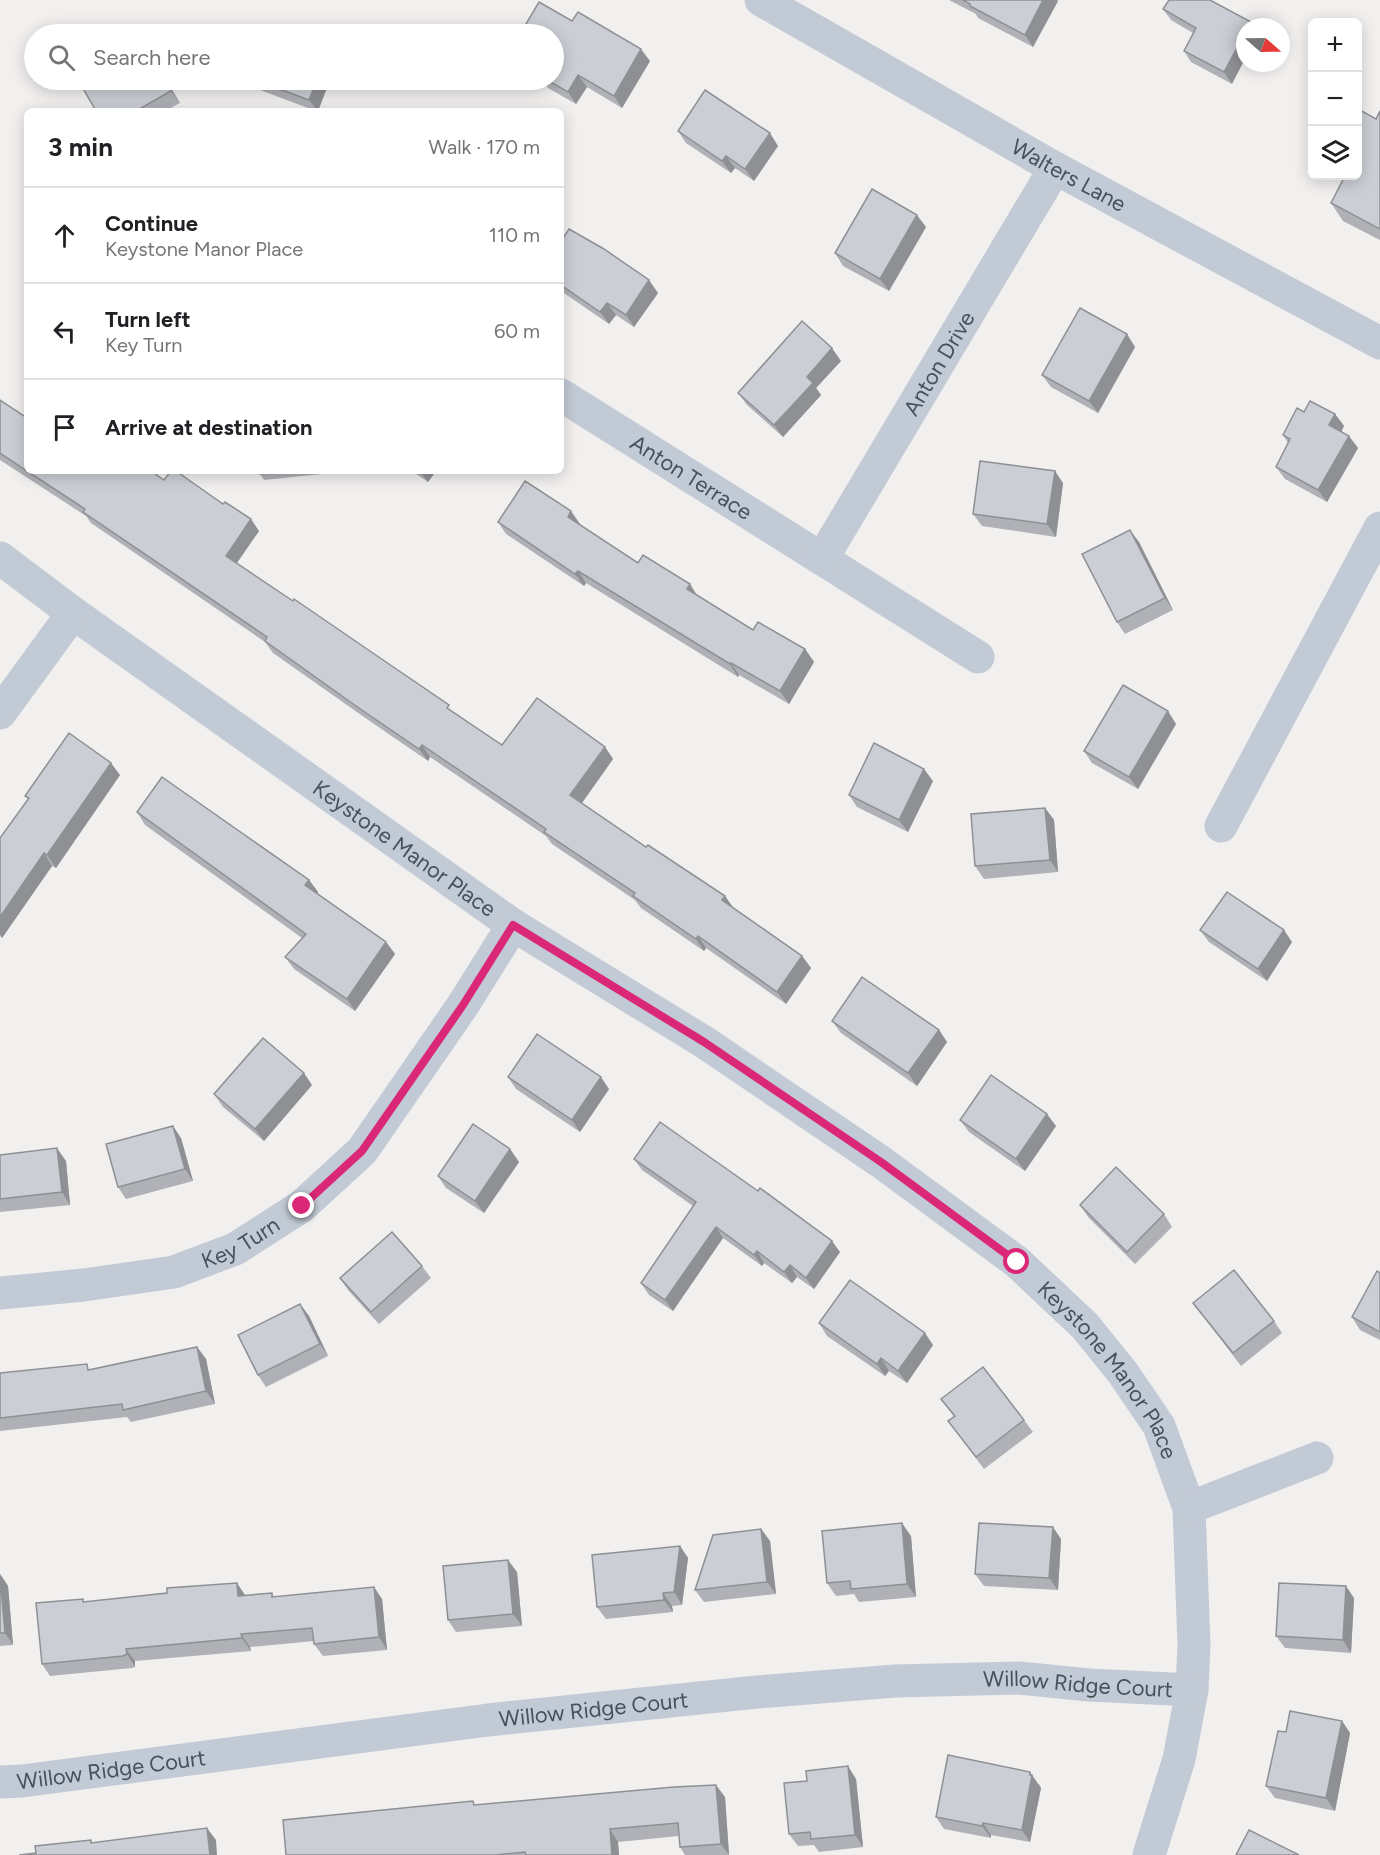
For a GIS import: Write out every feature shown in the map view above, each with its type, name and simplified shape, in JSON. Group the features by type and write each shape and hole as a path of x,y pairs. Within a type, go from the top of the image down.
{"street":[{"name":"Walters Lane","path":"761,0 1055,168 1380,343"},
{"name":"Anton Drive","path":"822,559 1055,168"},
{"name":"Anton Terrace","path":"564,397 978,657"},
{"path":"1221,826 1380,528"},
{"name":"Keystone Manor Place","path":"0,558 72,613 513,925 704,1042 881,1162 1017,1262 1085,1326 1123,1373 1159,1426 1189,1508 1194,1645 1192,1690 1179,1759 1149,1855"},
{"path":"0,713 72,613"},
{"name":"Key Turn","path":"0,1293 84,1285 174,1272 235,1249 302,1206 362,1151 463,1005 513,925"},
{"path":"1189,1508 1317,1458"},
{"name":"Willow Ridge Court","path":"0,1782 488,1720 896,1680 1019,1678 1089,1685 1192,1690"}],"building":[{"path":"963,0 1043,0 1025,35"},
{"path":"1169,0 1210,0 1244,18 1236,18 1236,50 1224,72 1184,51 1196,28 1163,9"},
{"path":"539,2 572,21 578,12 641,49 614,96 578,75 568,92 564,90 564,24 526,24"},
{"path":"84,90 171,91 141,108 94,108"},
{"path":"282,90 313,90 309,100"},
{"path":"705,90 770,133 745,169 726,156 722,161 678,131"},
{"path":"1362,111 1376,119 1380,111 1380,229 1331,203 1343,180 1362,180"},
{"path":"872,189 917,215 880,279 835,253"},
{"path":"569,229 604,249 649,280 626,315 607,303 600,312 564,287 564,236"},
{"path":"1080,308 1127,334 1089,401 1042,375"},
{"path":"802,321 832,348 807,377 813,383 774,425 738,393"},
{"path":"0,400 24,416 24,469 0,453"},
{"path":"1310,401 1335,414 1329,425 1349,436 1318,490 1276,467 1290,439 1283,435 1297,408 1304,412"},
{"path":"980,461 1055,471 1047,524 973,514"},
{"path":"32,474 155,474 164,480 169,474 180,474 223,504 225,502 251,519 226,556 293,601 294,599 449,705 447,708 502,745 537,698 605,747 570,795 646,847 648,845 725,896 722,900 802,956 777,992 698,936 696,939 633,896 635,893 544,832 546,829 422,745 419,749 356,706 265,641 267,637 83,512 85,509"},
{"path":"525,481 571,511 568,517 638,563 643,555 690,584 687,589 753,630 758,622 805,649 780,691 730,664 578,571 575,574 498,522"},
{"path":"1130,530 1165,598 1117,622 1082,554"},
{"path":"1123,685 1168,711 1129,777 1084,751"},
{"path":"69,733 111,763 47,855 44,853 0,917 0,838 29,798 25,796"},
{"path":"874,743 924,769 899,820 849,795"},
{"path":"162,777 309,880 305,885 386,942 347,999 285,957 306,934 137,812"},
{"path":"1045,808 1050,860 975,866 971,814"},
{"path":"1227,892 1284,930 1258,969 1200,930"},
{"path":"862,977 939,1030 908,1073 832,1021"},
{"path":"537,1034 601,1077 572,1120 508,1077"},
{"path":"263,1038 304,1073 255,1129 214,1094"},
{"path":"991,1075 1047,1114 1016,1159 960,1120"},
{"path":"660,1122 758,1191 760,1188 832,1241 806,1278 790,1265 784,1272 757,1251 754,1255 716,1227 665,1300 641,1283 696,1202 634,1159"},
{"path":"473,1124 510,1149 475,1201 438,1176"},
{"path":"173,1126 185,1169 118,1187 106,1144"},
{"path":"57,1148 62,1192 0,1199 0,1155"},
{"path":"1116,1167 1164,1214 1127,1252 1080,1205"},
{"path":"392,1232 422,1266 371,1312 340,1278"},
{"path":"1234,1270 1274,1321 1233,1353 1193,1303"},
{"path":"1377,1271 1380,1273 1380,1332 1352,1317"},
{"path":"850,1280 925,1333 898,1371 881,1358 877,1364 819,1323"},
{"path":"300,1304 320,1344 258,1375 238,1335"},
{"path":"197,1347 206,1391 123,1410 122,1404 0,1418 0,1373 87,1364 88,1370"},
{"path":"983,1367 1024,1420 976,1457 948,1421 955,1416 941,1399"},
{"path":"902,1523 907,1584 851,1589 850,1581 827,1583 822,1531"},
{"path":"979,1523 1053,1527 1049,1578 975,1574"},
{"path":"761,1529 767,1582 695,1590 713,1535"},
{"path":"680,1546 674,1592 663,1593 664,1600 597,1607 592,1555"},
{"path":"508,1560 513,1614 448,1620 443,1566"},
{"path":"0,1576 5,1633 0,1633"},
{"path":"237,1583 238,1596 272,1593 272,1597 374,1587 379,1637 314,1644 312,1628 241,1634 242,1638 126,1649 127,1654 123,1656 42,1664 36,1603 83,1599 83,1602 167,1593 167,1588"},
{"path":"1279,1583 1346,1586 1343,1640 1276,1636"},
{"path":"1290,1711 1342,1721 1326,1798 1266,1786 1278,1731 1286,1732"},
{"path":"948,1755 1030,1772 1032,1775 1022,1830 983,1823 982,1826 936,1817"},
{"path":"848,1766 855,1835 811,1839 810,1832 789,1834 784,1783 807,1781 806,1771"},
{"path":"716,1785 721,1844 680,1847 678,1823 610,1829 612,1855 526,1855 525,1852 495,1855 286,1855 283,1820 473,1801 474,1805"},
{"path":"207,1828 210,1855 19,1855 36,1853 35,1846 91,1840 91,1843"},
{"path":"1249,1830 1299,1855 1236,1855"}],"route":[{"path":"302,1206 362,1151 463,1005 513,925 704,1042 881,1162 1017,1262"}]}
